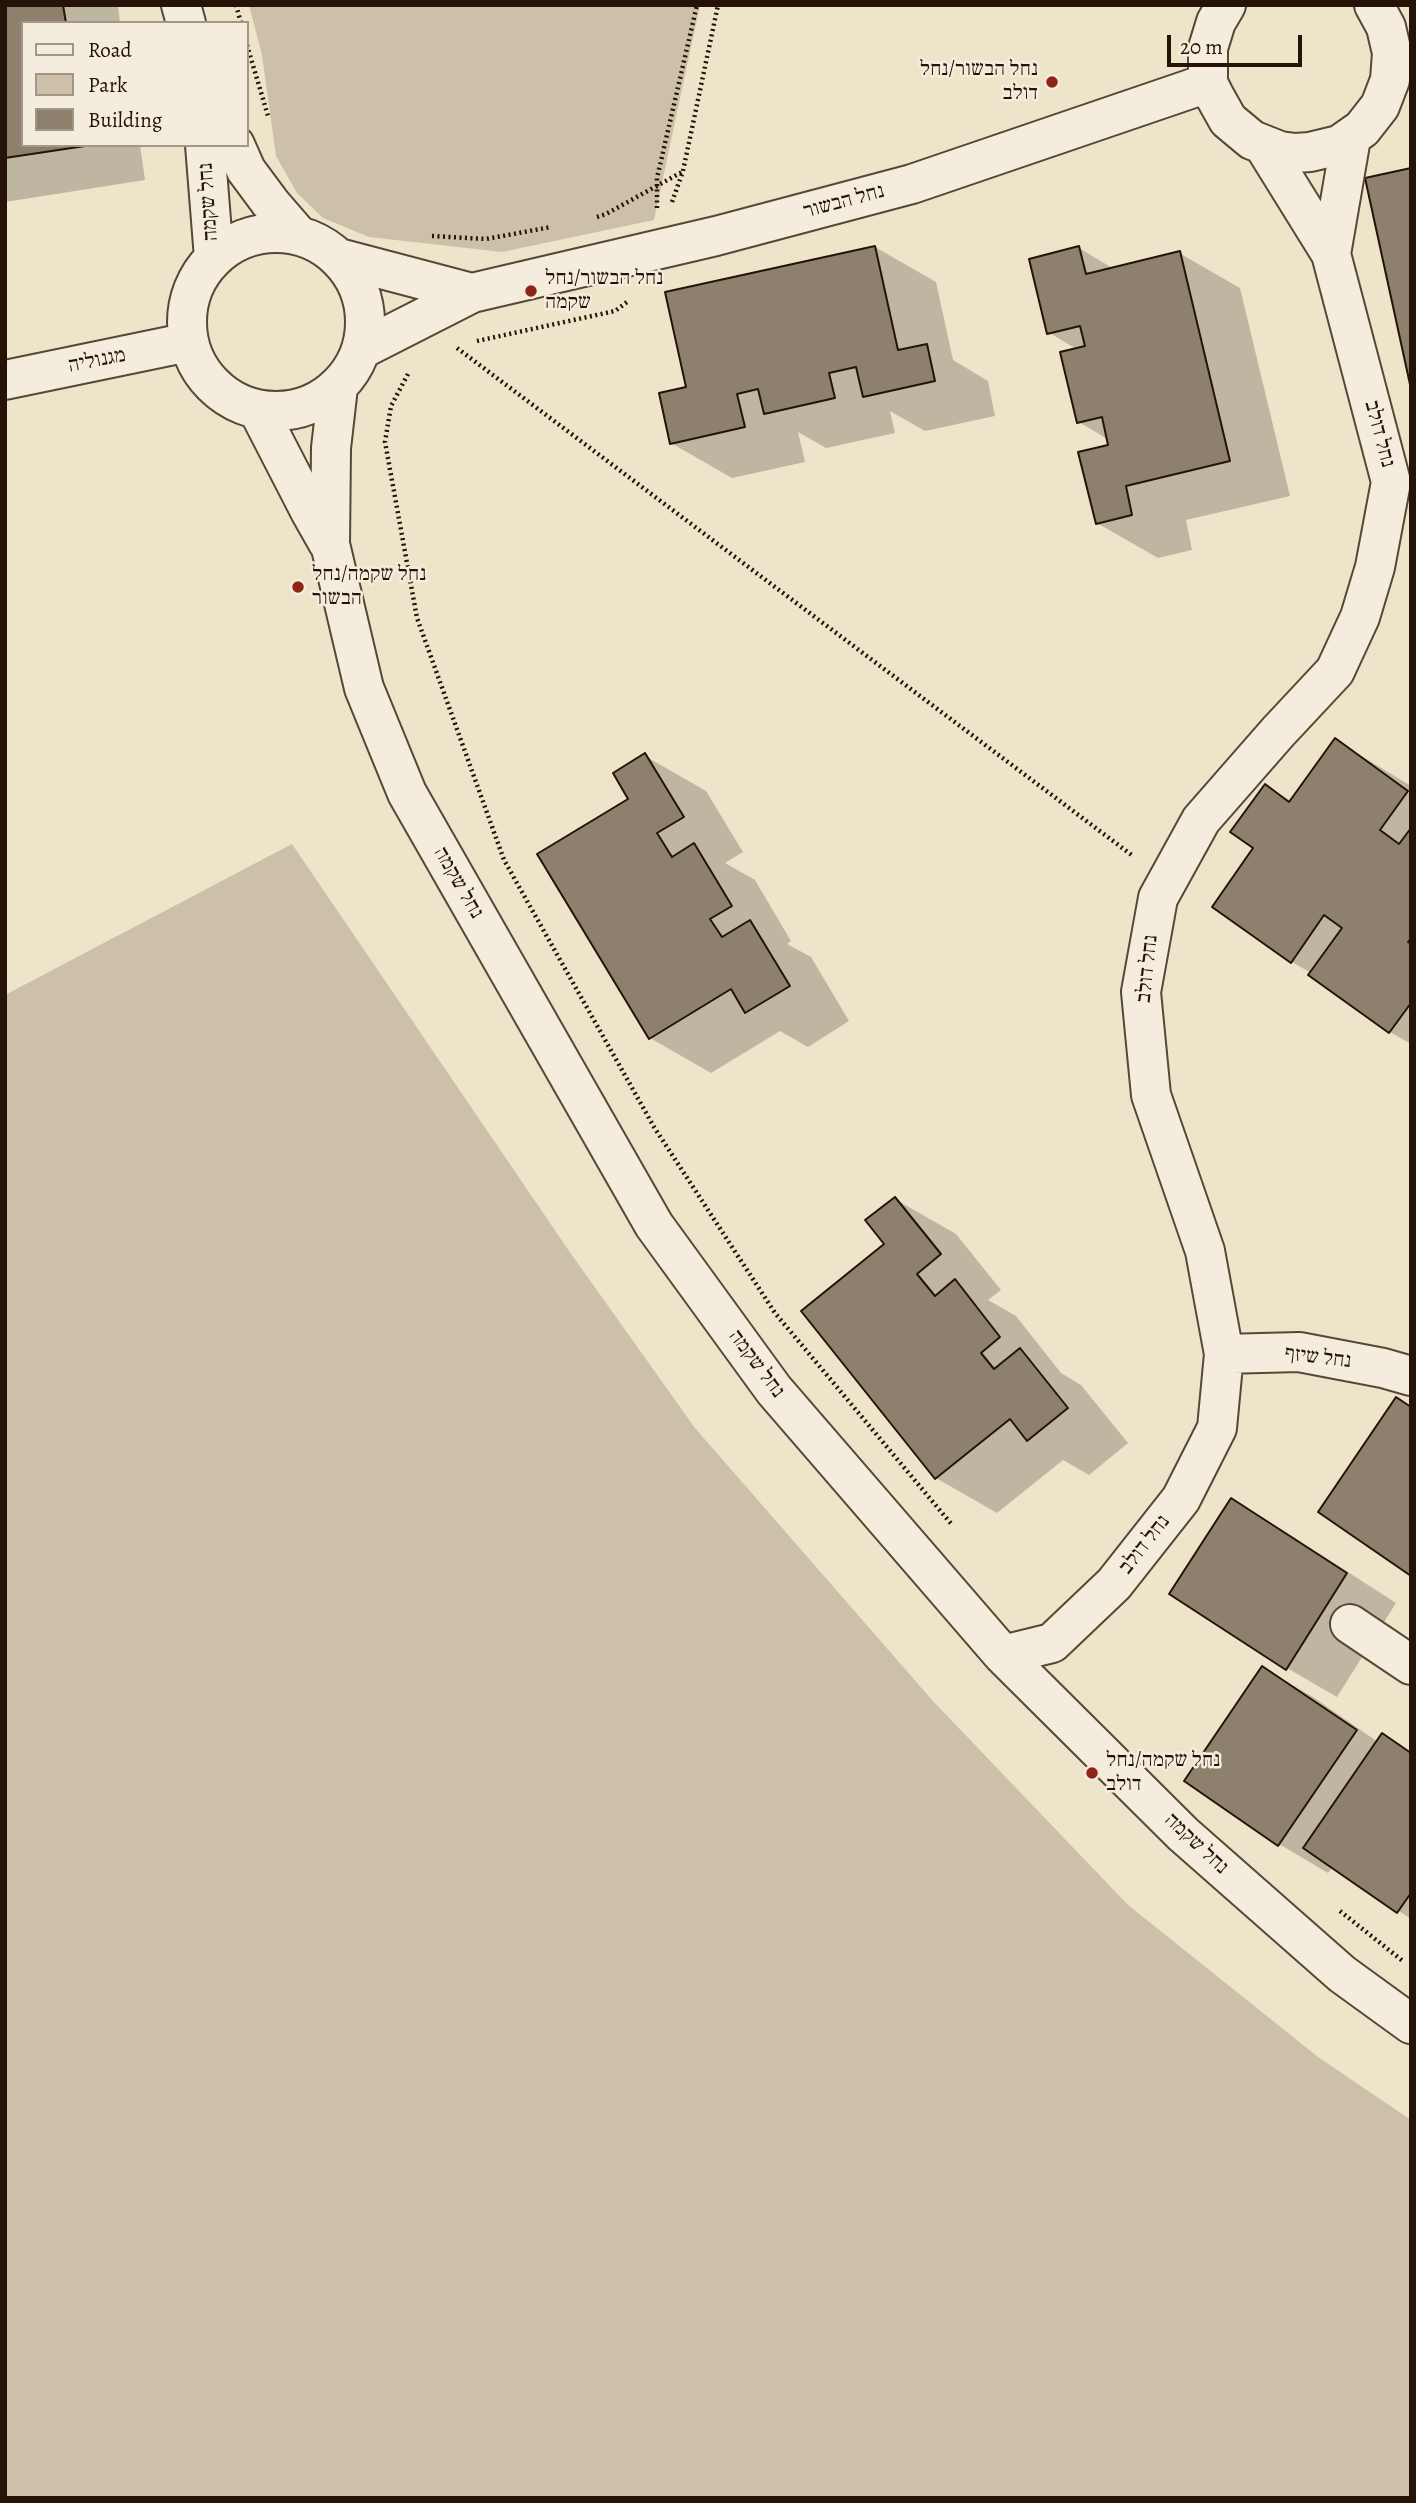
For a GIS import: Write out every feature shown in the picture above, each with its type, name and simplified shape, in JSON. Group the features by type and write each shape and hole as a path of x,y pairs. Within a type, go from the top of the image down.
{"street":[{"path":"1226,5 1216,22 1208,48 1208,83 1228,120 1252,140 1264,146 1295,153 1310,152 1326,149 1350,138 1371,119 1399,78"},
{"path":"1374,5 1386,27 1392,53 1390,80 1399,78"},
{"name":"נחל הבשור","path":"362,349 472,293 655,251 912,184 1208,83"},
{"name":"נחל דולב","path":"1331,254 1350,138"},
{"name":"נחל דולב","path":"1003,1655 1052,1643 1114,1584 1181,1499 1217,1428 1224,1354 1205,1251 1151,1095 1142,992 1158,898 1201,820 1335,671 1360,617 1401,482 1331,254 1264,146"},
{"name":"נחל שקמה","path":"205,147 214,258"},
{"name":"נחל שקמה","path":"235,147 246,170 298,235"},
{"path":"268,233 298,235 325,247 343,259 360,290 366,317 362,349 354,367 338,387 317,402 292,410 258,410 240,404 216,389 199,368 189,342 186,319 190,296 199,276 214,258 239,240 268,233"},
{"name":"נחל הבשור","path":"343,259 472,293"},
{"name":"מגנוליה","path":"5,380 189,342"},
{"name":"נחל שקמה","path":"338,387 331,448 330,544 364,688 407,793 654,1225 775,1390 1003,1655 1183,1834 1342,1974 1411,2024"},
{"name":"נחל שקמה","path":"258,410 330,544"},
{"name":"נחל שיזף","path":"1224,1354 1299,1352 1411,1376"},
{"path":"1349,1624 1411,1665"}],"path":[{"path":"655,251 658,185 697,5"},
{"path":"445,351 456,346 615,311 644,290 683,171 718,5"},
{"path":"248,49 271,125"},
{"path":"595,217 606,214 683,171"},
{"path":"423,235 486,239 562,225"},
{"path":"456,346 1167,882"},
{"path":"414,365 391,406 385,442 390,470 417,618 504,860 654,1127 775,1312 958,1533"},
{"path":"1336,1908 1411,1968"}],"green space":[{"path":"249,5 700,5 654,220 502,252 369,237 323,218 297,193 276,156 262,55"},
{"path":"292,844 569,1251 695,1428 932,1700 1128,1905 1318,2057 1411,2120 1411,2498 5,2498 5,995"}],"building":[{"path":"5,5 63,5 66,21 21,21 21,147 78,147 5,158"},
{"path":"1411,168 1411,389 1365,178"},
{"path":"875,246 898,350 927,344 935,381 863,397 856,367 829,373 835,398 764,414 758,389 737,394 745,427 670,444 659,393 686,387 665,292"},
{"path":"1079,246 1086,274 1180,251 1230,461 1126,486 1132,515 1096,524 1078,452 1108,445 1102,417 1077,423 1060,352 1085,346 1080,326 1047,334 1029,259"},
{"path":"1335,738 1408,791 1380,830 1399,844 1411,828 1411,939 1408,942 1411,944 1411,1003 1389,1033 1308,975 1342,928 1324,915 1291,963 1212,907 1253,848 1230,832 1265,784 1289,802"},
{"path":"645,753 684,817 657,833 672,857 694,843 732,906 710,919 722,937 750,920 790,986 745,1013 731,989 649,1039 537,854 628,799 613,773"},
{"path":"895,1197 941,1254 917,1274 935,1296 955,1279 1000,1337 981,1353 994,1369 1020,1348 1068,1408 1027,1441 1010,1419 935,1479 801,1311 884,1244 865,1220"},
{"path":"1396,1397 1411,1407 1411,1576 1318,1512"},
{"path":"1231,1498 1347,1573 1286,1670 1169,1594"},
{"path":"1262,1666 1357,1730 1278,1846 1184,1781"},
{"path":"1382,1733 1411,1753 1411,1893 1397,1913 1303,1848"}],"place":[{"name":"נחל הבשור/נחל דולב","path":"1052,82"},
{"name":"נחל הבשור/נחל שקמה","path":"531,291"},
{"name":"נחל שקמה/נחל הבשור","path":"298,587"},
{"name":"נחל שקמה/נחל דולב","path":"1092,1773"}]}
